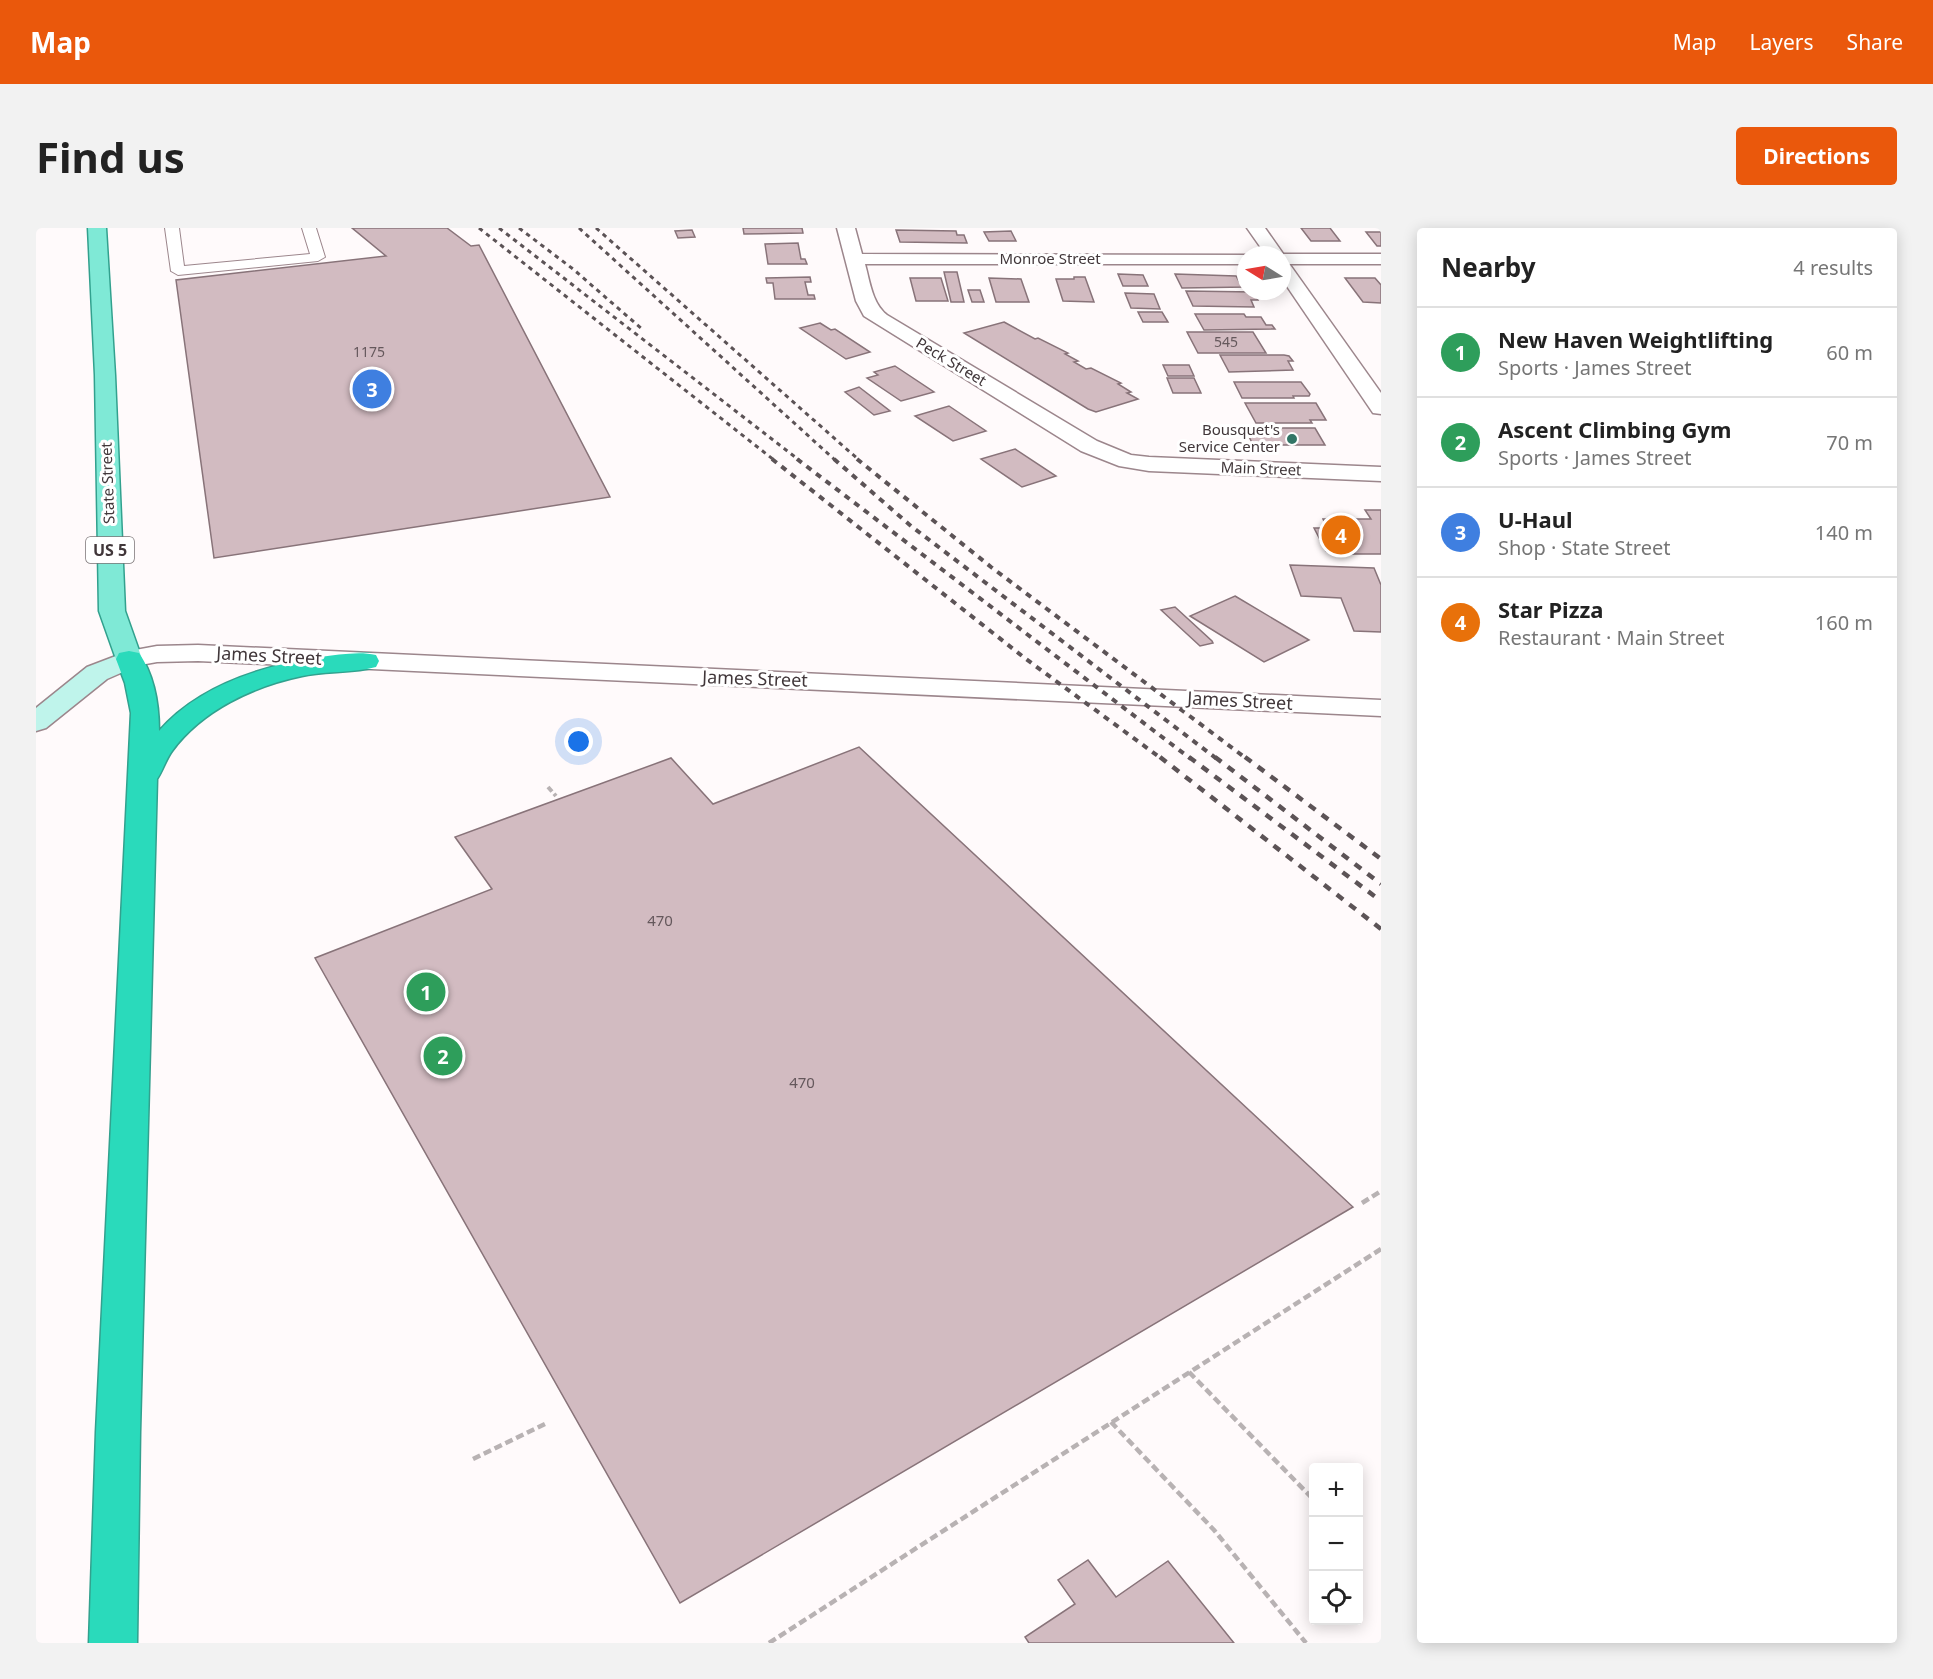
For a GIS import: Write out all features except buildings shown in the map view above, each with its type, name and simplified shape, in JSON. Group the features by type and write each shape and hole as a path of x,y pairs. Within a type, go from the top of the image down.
{"highway":[{"path":"113,1643 118,1432 145,713 139,683 129,659"},
{"path":"142,788 151,763 168,738 189,717 217,699 256,681 293,669 327,663 366,661"}],"main road":[{"name":"State Street","path":"97,228 105,375 112,611 129,659"},
{"path":"36,722 97,674 129,659"}],"street":[{"name":"Peck Street","path":"846,228 866,302 871,312 879,319 1089,446 1107,454"},
{"path":"1257,228 1269,246"},
{"name":"Monroe Street","path":"855,259 1237,259"},
{"path":"1291,259 1381,259"},
{"path":"1291,279 1381,408"},
{"name":"Main Street","path":"1107,454 1149,464 1381,474"},
{"name":"James Street","path":"129,659 157,654 198,653 1381,708"}],"lane":[{"path":"172,228 178,271 318,256 309,228"}],"path":[{"path":"548,787 556,796"},
{"path":"1362,1203 1381,1191"},
{"path":"769,1643 1381,1249"},
{"path":"1189,1372 1309,1495"},
{"path":"1111,1422 1214,1530 1306,1643"},
{"path":"473,1459 545,1424"}],"railway":[{"path":"479,228 774,460"},
{"path":"499,228 799,460"},
{"path":"519,228 573,269 642,329"},
{"path":"579,228 835,460"},
{"path":"596,228 859,460"},
{"path":"772,459 1026,659 1162,759"},
{"path":"797,459 1191,759"},
{"path":"834,459 911,526 1217,759"},
{"path":"857,459 991,567 1247,759"},
{"path":"1160,757 1381,929"},
{"path":"1189,757 1381,901"},
{"path":"1215,757 1381,884"},
{"path":"1245,757 1381,859"}],"place":[{"name":"U-Haul","path":"372,389"},
{"name":"Bousquet's Service Center","path":"1292,439"},
{"name":"Star Pizza","path":"1341,535"},
{"name":"New Haven Weightlifting","path":"426,992"},
{"name":"Ascent Climbing Gym","path":"443,1056"}]}
